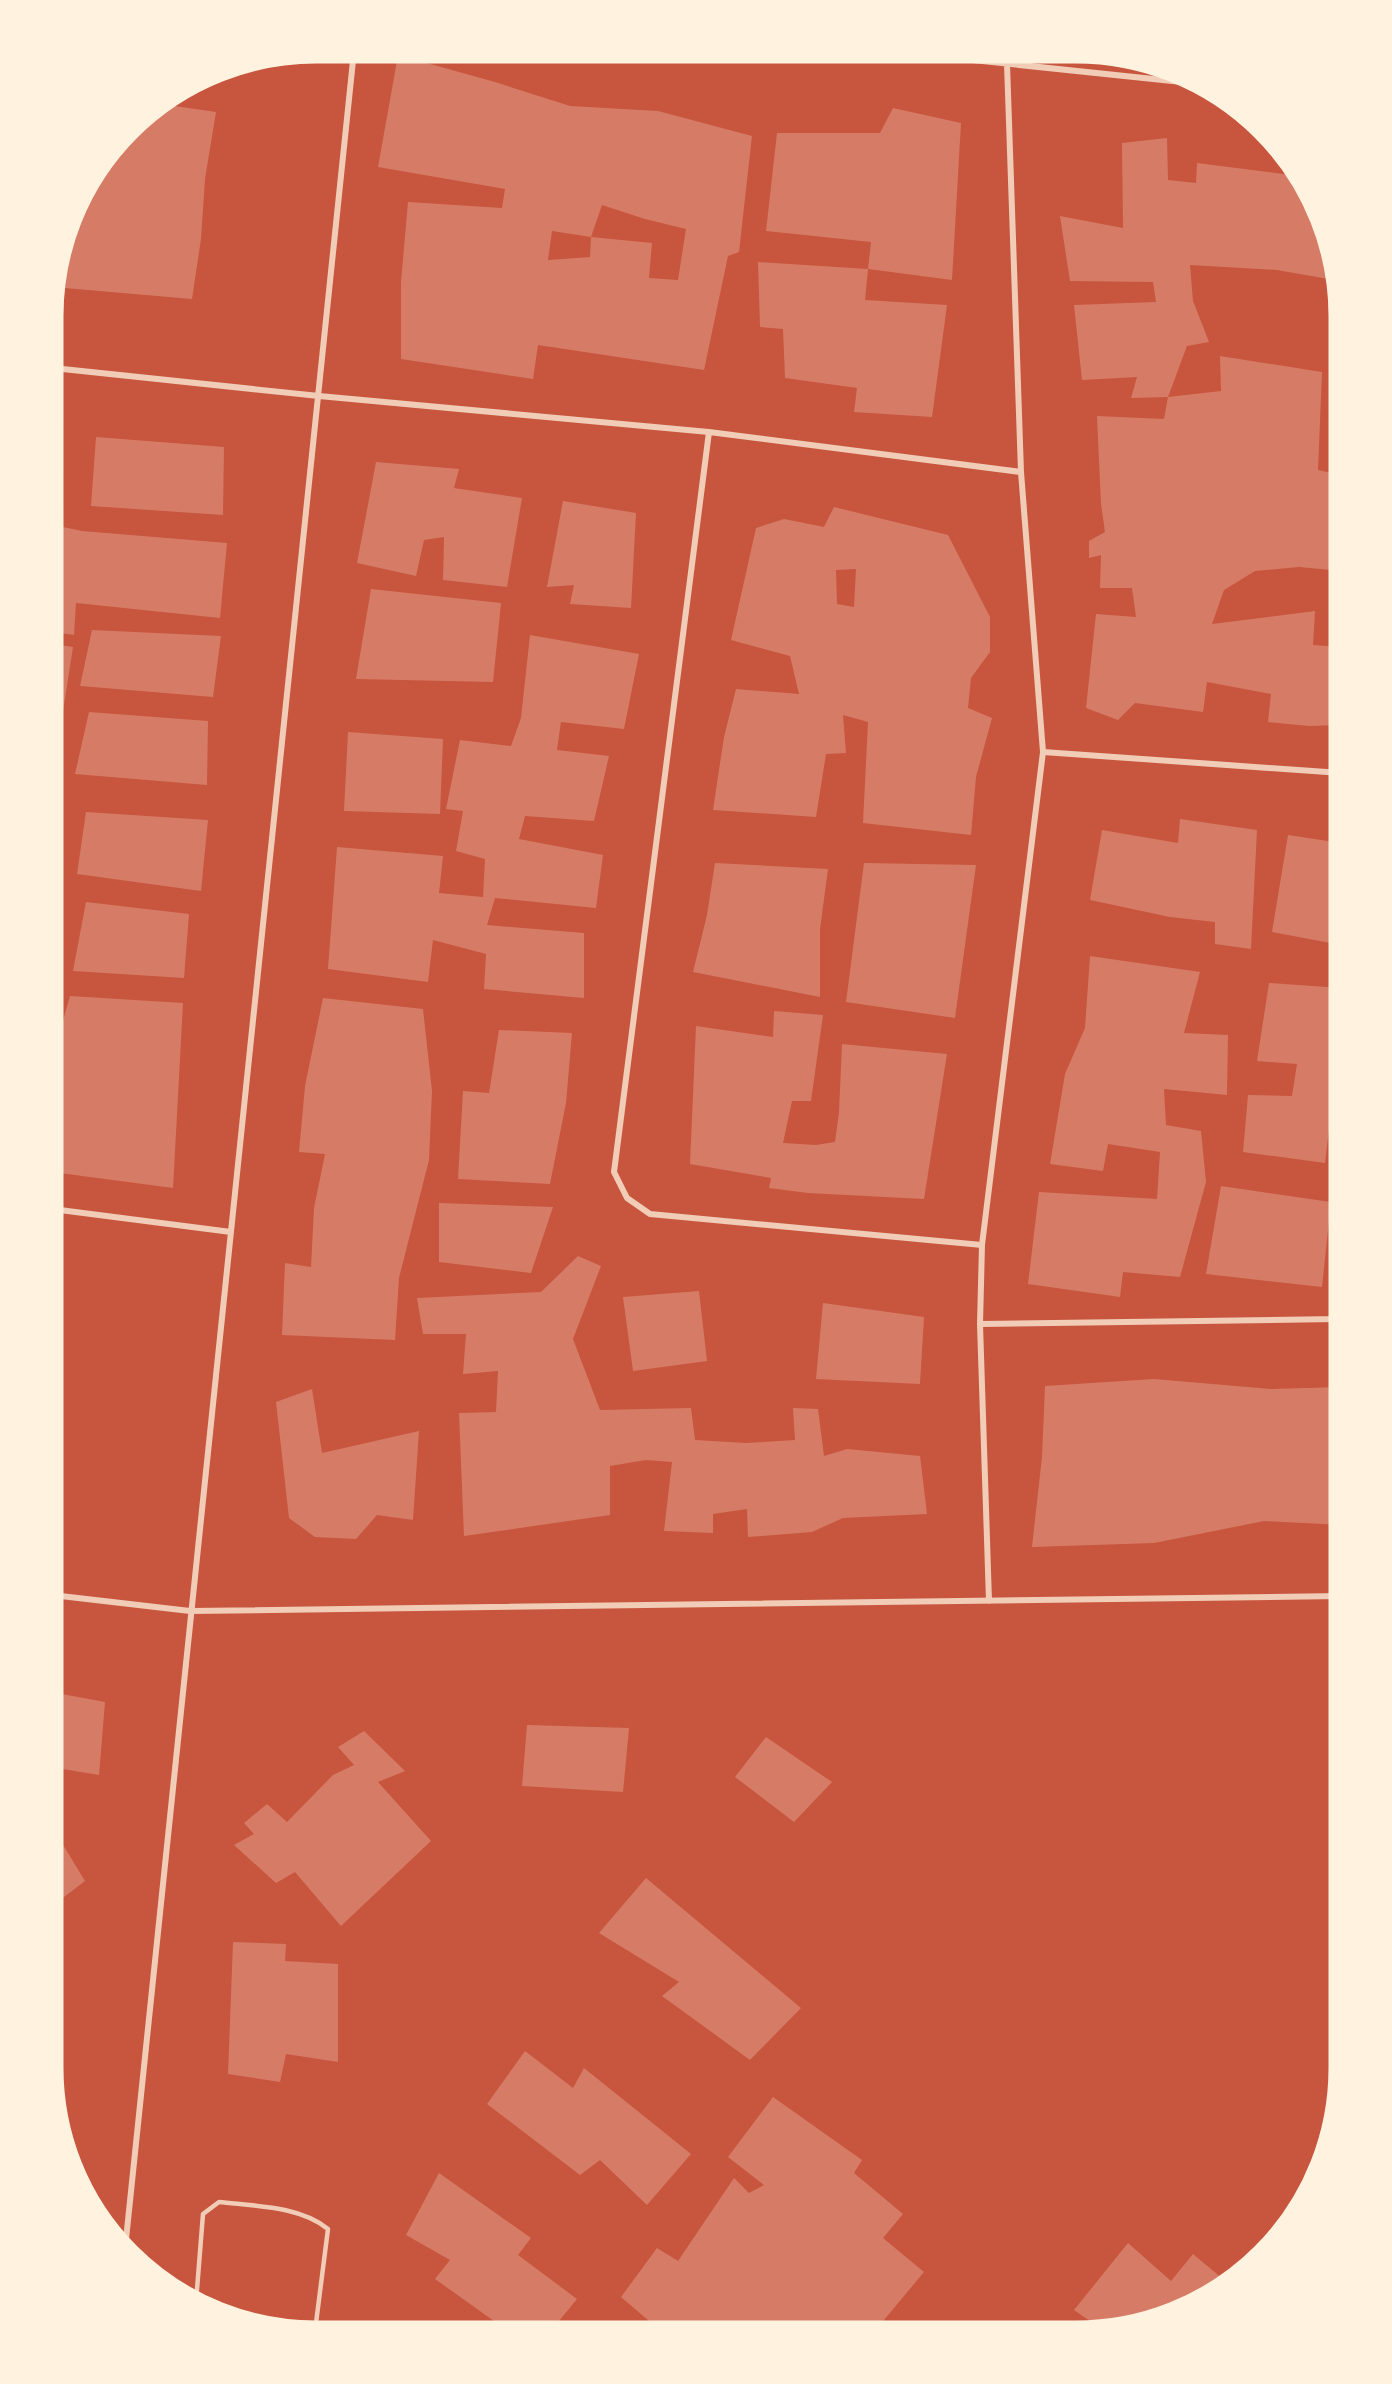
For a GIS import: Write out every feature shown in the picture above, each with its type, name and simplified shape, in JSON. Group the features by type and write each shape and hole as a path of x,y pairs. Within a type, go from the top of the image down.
{"street":[{"path":"126,2238 353,62"},
{"path":"988,62 1175,81"},
{"path":"989,1601 980,1324 982,1245 1043,752 1022,472 1007,64"},
{"path":"62,369 319,396 709,432 1022,472"},
{"path":"709,432 614,1172 627,1198 650,1214 982,1245"},
{"path":"1043,752 1330,772"},
{"path":"62,1210 231,1232"},
{"path":"980,1324 1330,1319"},
{"path":"62,1596 190,1611 1330,1596"}],"lane":[{"path":"197,2293 203,2214 219,2202 291,2212 315,2218 328,2229 316,2322"}],"building":[{"path":"397,62 423,62 570,106 658,111 752,136 739,252 728,256 704,370 538,345 533,379 401,359 401,282 408,202 502,208 505,189 378,167","holes":["602,205 686,229 678,280 649,278 652,243 591,237","552,231 591,237 590,257 548,260"]},
{"path":"172,106 216,112 205,179 201,239 192,299 63,288 66,266 75,234 104,174 124,148 148,124"},
{"path":"893,108 961,123 952,280 868,269 871,242 766,231 777,133 880,133"},
{"path":"1167,138 1168,180 1196,183 1197,163 1288,175 1311,218 1326,266 1328,279 1277,270 1190,265 1193,301 1209,342 1187,346 1168,397 1131,398 1137,377 1082,380 1074,305 1156,302 1153,282 1070,281 1060,216 1123,228 1122,143"},
{"path":"758,262 868,269 865,300 947,305 932,417 854,412 857,388 785,378 783,329 760,327"},
{"path":"1220,356 1322,372 1318,470 1330,473 1330,570 1299,567 1255,571 1224,590 1212,624 1315,611 1313,645 1330,646 1330,725 1268,722 1271,694 1207,682 1203,712 1135,703 1118,720 1086,708 1096,614 1136,617 1132,588 1100,588 1101,555 1089,558 1089,541 1105,532 1101,504 1097,416 1164,419 1168,397 1221,391"},
{"path":"96,437 224,447 223,515 91,506"},
{"path":"376,462 459,469 454,488 522,498 507,587 443,580 444,537 424,540 416,576 357,563"},
{"path":"563,501 636,513 631,608 570,604 574,585 547,587"},
{"path":"834,507 948,535 990,617 990,652 971,678 968,708 992,718 976,777 971,835 863,823 868,722 843,715 846,753 826,754 816,817 713,810 724,737 736,689 799,694 790,656 731,640 756,528 784,519 824,527","holes":["856,569 854,607 837,604 836,570"]},
{"path":"62,521 63,527 82,531 227,543 220,618 76,603 74,635 62,633"},
{"path":"371,589 501,603 493,682 356,679"},
{"path":"92,630 221,636 213,697 80,686"},
{"path":"530,635 639,654 624,729 561,722 557,750 609,756 594,821 525,816 519,839 603,855 596,908 495,898 487,925 584,933 584,998 484,989 486,954 433,940 428,982 328,969 337,847 443,856 439,893 483,897 485,859 456,851 463,811 446,809 460,740 511,746 521,718"},
{"path":"62,645 73,647 62,718"},
{"path":"89,712 208,721 207,785 75,774"},
{"path":"348,732 443,739 440,814 344,811"},
{"path":"86,812 208,820 201,891 77,874"},
{"path":"1180,819 1257,830 1251,949 1215,944 1215,922 1170,917 1090,900 1102,830 1178,843"},
{"path":"1288,835 1330,841 1330,943 1272,932"},
{"path":"715,863 828,869 820,929 820,997 693,972 707,915"},
{"path":"864,863 976,865 955,1018 846,1002"},
{"path":"86,902 189,914 184,978 73,971"},
{"path":"1090,956 1200,972 1184,1033 1228,1035 1227,1095 1164,1089 1166,1125 1201,1131 1206,1182 1180,1277 1123,1272 1120,1297 1028,1284 1039,1192 1157,1199 1160,1152 1108,1144 1103,1171 1050,1164 1065,1074 1085,1028"},
{"path":"1269,983 1330,987 1330,1120 1325,1163 1243,1152 1248,1095 1292,1096 1297,1064 1257,1061"},
{"path":"70,996 183,1003 173,1188 62,1173 62,1024"},
{"path":"323,998 423,1009 432,1091 429,1160 399,1278 395,1340 282,1335 285,1263 311,1267 314,1208 325,1154 299,1152 305,1086"},
{"path":"774,1011 823,1015 811,1101 792,1101 783,1143 816,1145 835,1142 839,1112 842,1044 947,1054 924,1199 808,1193 769,1188 771,1178 690,1164 696,1026 773,1037"},
{"path":"499,1030 572,1033 566,1103 550,1184 458,1179 463,1091 489,1093"},
{"path":"1221,1186 1330,1202 1322,1287 1206,1274"},
{"path":"439,1203 553,1207 531,1273 439,1262"},
{"path":"578,1256 601,1266 573,1339 600,1410 691,1408 695,1440 746,1443 795,1440 793,1408 818,1409 824,1456 847,1449 920,1456 927,1514 843,1518 812,1532 748,1537 747,1509 713,1514 713,1533 664,1531 672,1462 646,1460 610,1466 610,1515 464,1536 459,1413 496,1412 498,1371 463,1374 466,1334 423,1334 417,1298 541,1292"},
{"path":"699,1291 707,1361 633,1371 623,1297"},
{"path":"823,1303 924,1317 920,1384 816,1379"},
{"path":"1154,1379 1271,1389 1330,1387 1330,1524 1264,1521 1154,1543 1032,1547 1042,1457 1045,1386"},
{"path":"312,1389 322,1453 419,1431 413,1520 377,1515 356,1539 315,1537 289,1518 276,1402"},
{"path":"62,1694 105,1702 99,1775 62,1769"},
{"path":"527,1725 629,1728 623,1792 522,1786"},
{"path":"364,1731 405,1771 378,1782 431,1841 341,1926 295,1872 276,1883 234,1845 254,1834 244,1823 267,1804 287,1822 333,1775 354,1765 338,1747"},
{"path":"766,1737 832,1782 794,1822 735,1777"},
{"path":"62,1843 85,1881 62,1899"},
{"path":"646,1878 801,2008 750,2060 662,1996 679,1982 599,1933"},
{"path":"233,1942 286,1944 285,1961 338,1964 338,2062 286,2054 280,2082 228,2074"},
{"path":"525,2051 573,2088 584,2068 691,2154 647,2205 600,2160 580,2175 487,2104"},
{"path":"773,2097 862,2160 854,2173 903,2214 883,2238 924,2272 882,2322 650,2322 621,2297 657,2248 678,2261 734,2178 749,2193 764,2185 728,2157"},
{"path":"439,2173 531,2238 518,2255 577,2299 558,2322 495,2322 435,2279 450,2260 406,2235"},
{"path":"1128,2243 1171,2281 1193,2254 1221,2278 1174,2303 1126,2318 1091,2322 1074,2310"}]}
